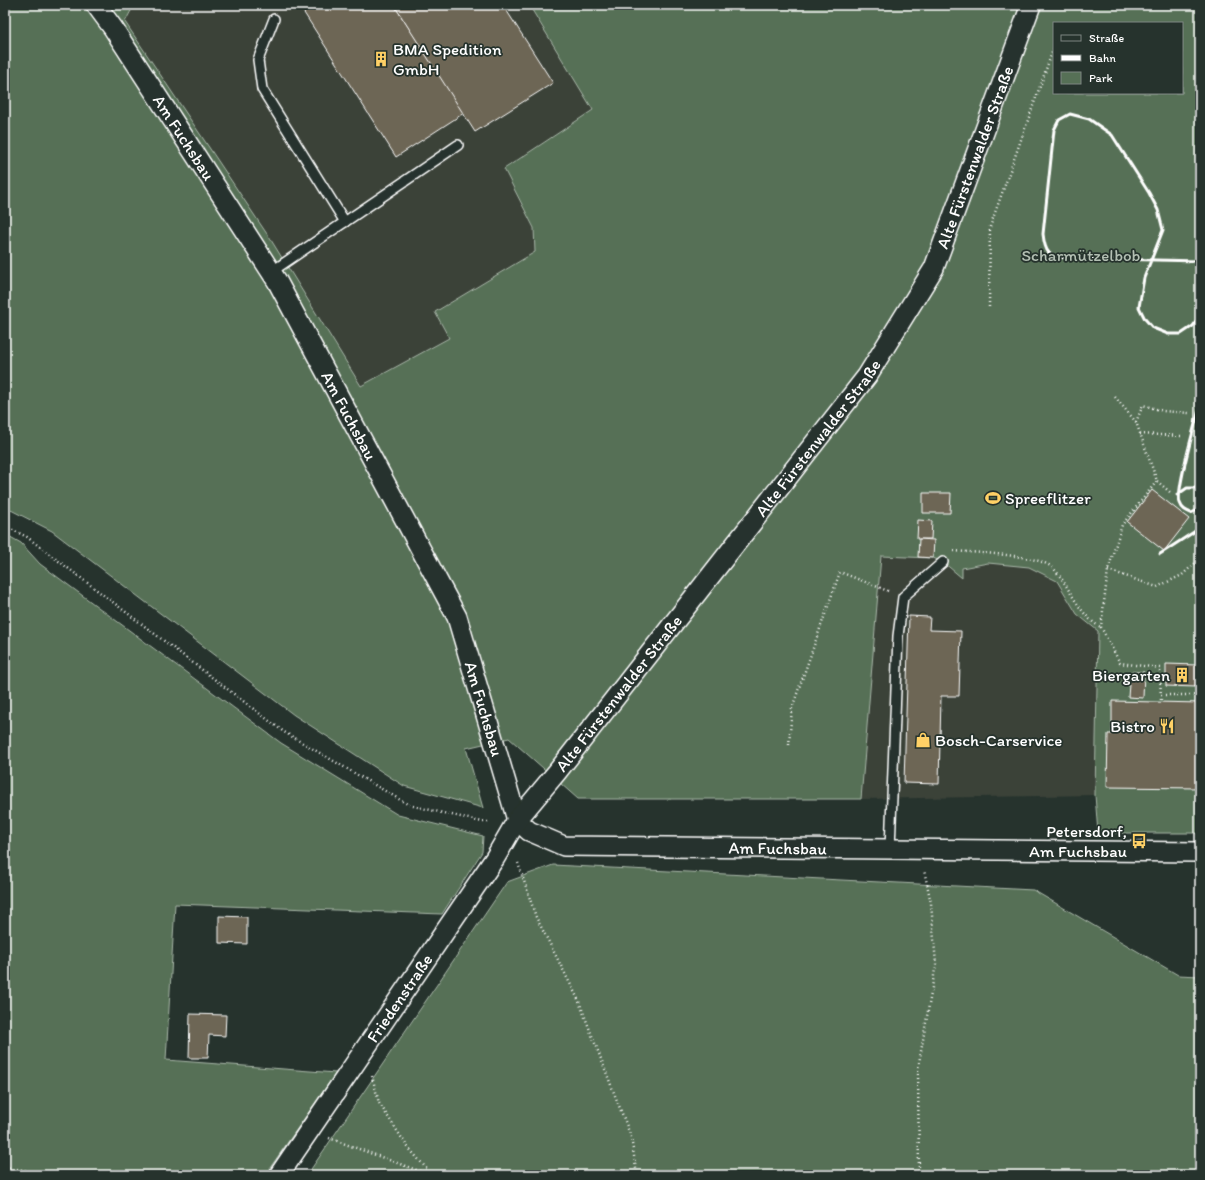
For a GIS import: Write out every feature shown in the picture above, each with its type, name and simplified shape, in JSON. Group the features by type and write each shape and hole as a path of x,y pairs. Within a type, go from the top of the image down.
{"street":[{"name":"Am Fuchsbau","path":"96,5 114,28 270,272 457,617 517,820 529,831 564,846 1200,852"},
{"name":"Alte Fürstenwalder Straße","path":"517,820 557,772 867,376 934,268 1030,5"},
{"name":"Friedenstraße","path":"279,1175 495,858 517,820"}],"lane":[{"path":"274,18 258,60 262,89 345,222"},
{"path":"270,272 458,145"},
{"path":"890,850 898,636 903,597 943,562"}],"path":[{"path":"989,307 990,227 1053,51"},
{"path":"1116,397 1136,422 1157,481 1171,493"},
{"path":"1136,422 1143,405 1163,412 1189,413"},
{"path":"1140,434 1182,436"},
{"path":"1101,627 1108,570 1122,525 1157,481"},
{"path":"5,526 27,537 284,732 409,805 482,822 517,820"},
{"path":"943,562 950,550 1036,560 1052,567 1081,609 1101,627 1120,663 1160,668 1161,702"},
{"path":"1108,570 1157,587 1182,575 1200,559"},
{"path":"789,745 792,708 840,572 903,597"},
{"path":"1161,695 1200,695"},
{"path":"919,850 931,903 936,964 918,1069 919,1175"},
{"path":"517,861 536,917 578,999 631,1137 637,1175"},
{"path":"365,1050 380,1103 407,1146 431,1175"},
{"path":"310,1131 431,1175"},
{"path":"5,1167 50,1175"}],"shaded area":[{"path":"134,5 529,5 593,110 504,169 534,228 535,252 435,312 449,338 361,386 271,240 125,22"},
{"path":"949,310 1098,631 1095,795 861,799 890,440"}],"green space":[{"name":"Scharmützelbob","path":"5,5 134,5 125,22 271,240 361,386 449,338 435,312 535,252 534,228 504,169 593,110 529,5 1200,5 1200,833 1098,833 1095,795 1098,631 1077,614 1057,581 1029,567 988,563 962,568 962,578 943,562 933,558 881,556 861,799 578,799 509,738 466,748 483,808 404,786 294,715 52,531 5,507"},
{"path":"5,534 21,543 40,564 281,743 398,815 483,836 482,852 442,914 175,904 166,1060 336,1073 265,1175 5,1175"},
{"path":"553,865 1033,890 1178,975 1200,976 1200,1175 307,1175 507,882"}],"building":[{"name":"BMA Spedition GmbH","path":"299,5 394,5 464,113 396,157"},
{"path":"394,5 503,5 553,83 475,132"},
{"path":"1152,490 1189,519 1164,551 1127,522"},
{"path":"923,493 951,493 950,513 923,513"},
{"path":"918,520 932,521 931,539 917,539"},
{"path":"919,539 934,540 933,558 918,557"},
{"name":"Bosch-Carservice","path":"909,616 930,617 929,630 961,631 959,696 941,696 939,784 904,783"},
{"name":"Biergarten","path":"1166,664 1197,665 1197,687 1166,686"},
{"path":"1130,672 1144,672 1143,698 1128,697"},
{"path":"1112,701 1200,703 1200,788 1107,787 1108,734 1112,734"},
{"path":"219,916 247,917 247,944 219,943"},
{"path":"190,1014 226,1015 225,1036 209,1035 208,1058 189,1058"}],"railway":[{"path":"1200,261 1067,258 1052,255 1046,249 1043,234 1054,130 1059,120 1070,114 1089,119 1112,135 1149,193 1158,210 1163,230 1144,278 1139,307 1145,319 1153,328 1168,334 1181,334 1193,326 1200,317"},
{"path":"1200,405 1183,472 1179,496 1180,503 1186,511 1191,513 1200,509"},
{"path":"1177,495 1187,488 1196,488 1200,492"},
{"path":"1160,554 1200,528"}],"place":[{"name":"BMA Spedition GmbH","path":"381,59"},
{"name":"Spreeflitzer","path":"993,498"},
{"name":"Biergarten","path":"1182,675"},
{"name":"Bistro","path":"1167,726"},
{"name":"Bosch-Carservice","path":"923,740"},
{"name":"Petersdorf, Am Fuchsbau","path":"1139,841"}]}
